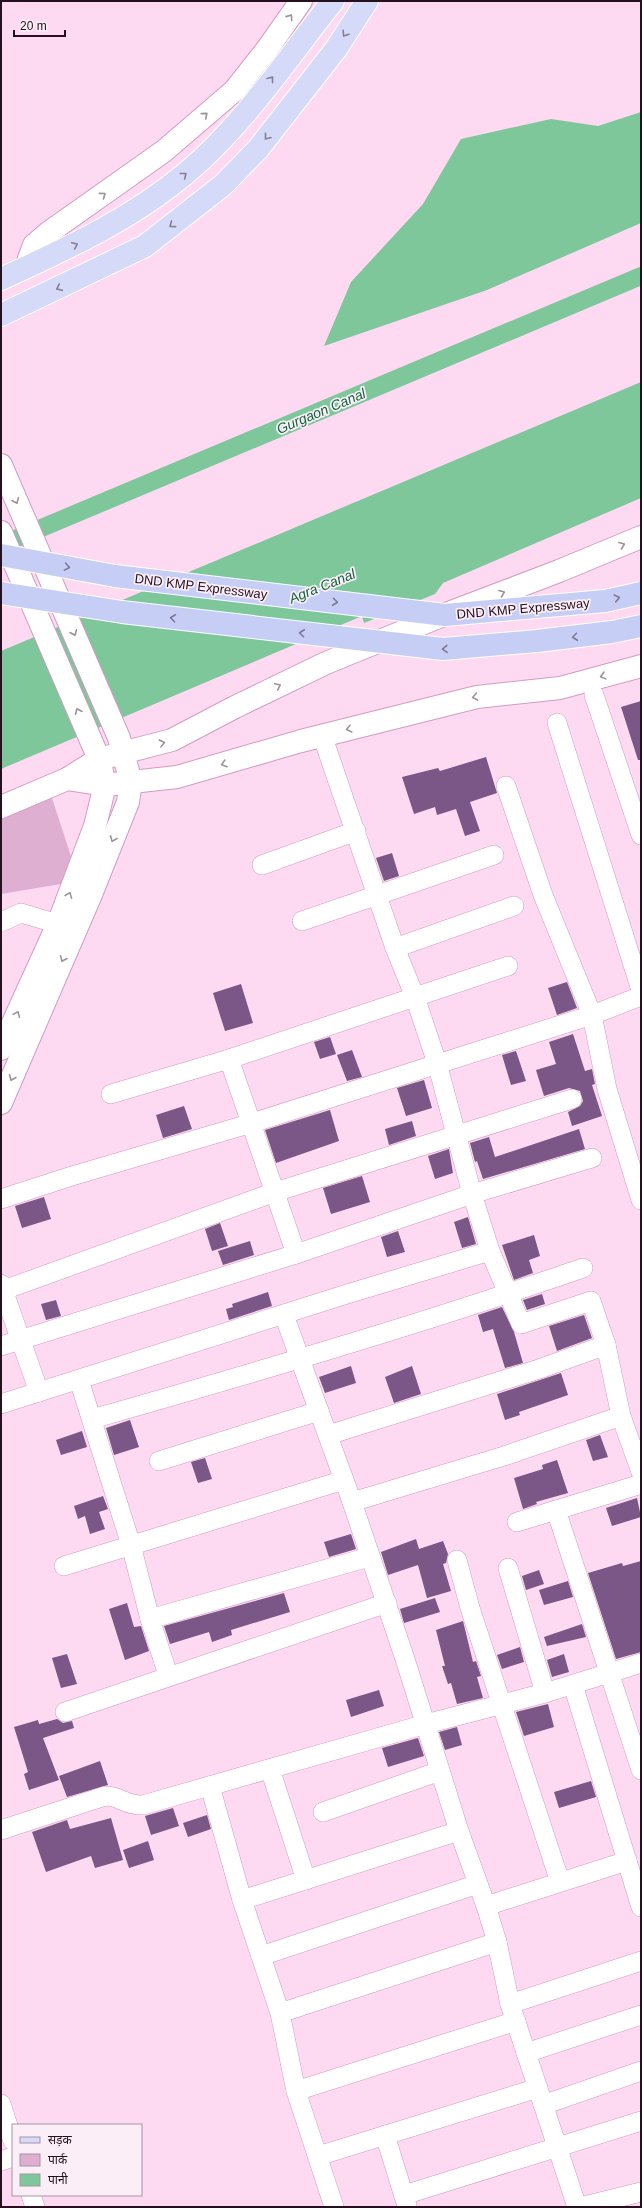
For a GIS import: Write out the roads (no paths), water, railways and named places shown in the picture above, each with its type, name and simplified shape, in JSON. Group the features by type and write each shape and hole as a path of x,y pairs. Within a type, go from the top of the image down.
{"highway":[{"name":"DND KMP Expressway","path":"1,555 115,576 445,615 605,601 641,593"},
{"path":"1,593 122,612 443,649 537,641 612,632 641,626"}],"main road":[{"path":"1,279 79,243 129,215 185,174 214,148 241,118 333,1"},
{"path":"1,315 145,246 223,185 258,149 336,49 366,1"}],"street":[{"path":"26,267 34,245 48,233 164,151 235,90 268,48 301,1"},
{"path":"1,465 121,745 130,782 128,802 96,882 1,1102"},
{"path":"1,532 96,753 105,784 95,826 58,924 1,1050"},
{"path":"1,807 67,779 96,753 121,745 172,740 235,707 326,663 446,614 560,571 641,538"},
{"path":"67,779 105,784 189,774 322,735 477,697 560,688 641,666"},
{"path":"594,695 641,835"},
{"path":"557,723 641,990"},
{"path":"322,735 356,831 394,948 415,997 437,1064 472,1194 490,1251 508,1295 521,1324 591,1301 606,1345 621,1416 641,1472"},
{"path":"506,786 543,895 592,1015 606,1089 641,1200"},
{"path":"262,865 356,831"},
{"path":"302,921 378,897 494,855"},
{"path":"394,948 514,906"},
{"path":"1,914 21,913 58,924"},
{"path":"1,922 21,913"},
{"path":"111,1094 229,1059 508,966"},
{"path":"1,1199 72,1176 252,1123 592,1015 641,996"},
{"path":"229,1059 296,1254"},
{"path":"38,1392 2,1288 275,1192 572,1099"},
{"path":"1,1346 296,1254 472,1194 592,1158"},
{"path":"1,1404 490,1251"},
{"path":"92,1419 300,1360 508,1295 583,1268"},
{"path":"284,1315 352,1502 369,1557 387,1603 459,1832 486,1906 497,1942 513,2013 577,2207"},
{"path":"328,1436 539,1369 606,1345"},
{"path":"78,1380 92,1419 131,1546 150,1619 168,1675"},
{"path":"158,1461 318,1411"},
{"path":"352,1502 504,1456 621,1416"},
{"path":"64,1566 344,1480"},
{"path":"517,1522 641,1484"},
{"path":"556,1510 641,1770"},
{"path":"150,1619 369,1557"},
{"path":"457,1560 502,1705 560,1882"},
{"path":"508,1568 545,1694"},
{"path":"65,1712 168,1675 387,1603"},
{"path":"1,1830 105,1796 114,1796 128,1804 142,1805 426,1724 545,1694 641,1663"},
{"path":"573,1684 641,1907"},
{"path":"270,1769 306,1880"},
{"path":"323,1812 440,1771"},
{"path":"210,1786 242,1900 280,2013 296,2091 334,2207"},
{"path":"242,1900 459,1832"},
{"path":"486,1906 627,1862"},
{"path":"261,1956 478,1884"},
{"path":"280,2013 497,1942"},
{"path":"296,2091 513,2013 641,1961"},
{"path":"526,2053 641,2015"},
{"path":"318,2156 385,2135 641,2071"},
{"path":"1,2104 12,2138"},
{"path":"385,2135 406,2201 557,2148 641,2121"},
{"path":"1,2161 12,2157"},
{"path":"580,2207 641,2192"},
{"path":"31,2196 35,2207"}],"water":[{"path":"641,112 641,223 487,290 324,346 351,282 423,204 461,139 551,119 598,126"},
{"name":"Agra Canal","path":"641,382 641,498 443,583 435,594 364,623 362,616 1,769 1,651"}],"waterway":[{"name":"Gurgaon Canal","path":"1,545 641,276"}]}
